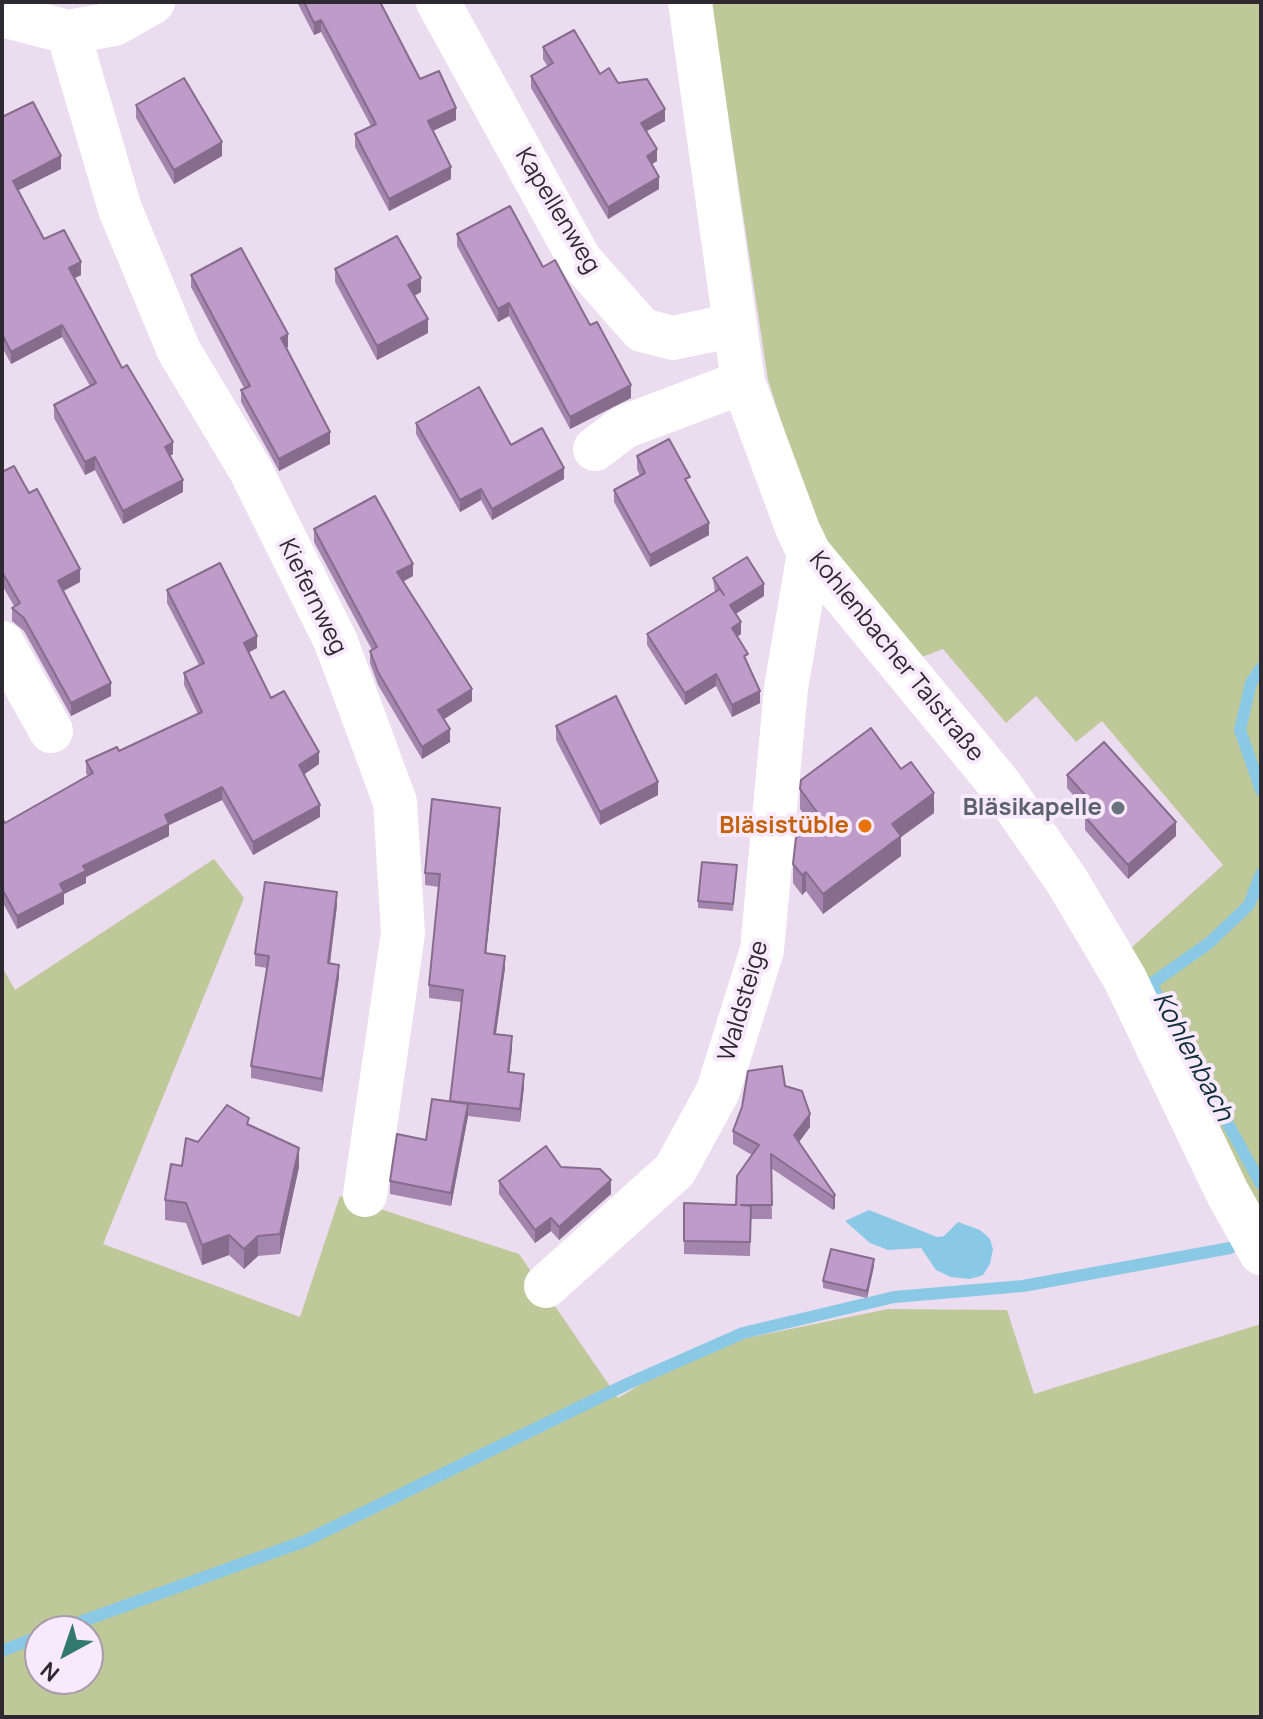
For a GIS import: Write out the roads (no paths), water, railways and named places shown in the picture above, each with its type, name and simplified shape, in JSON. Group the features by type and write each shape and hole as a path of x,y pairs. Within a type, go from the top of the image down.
{"street":[{"path":"2,15 68,32 114,24 153,2"},
{"name":"Kapellenweg","path":"438,2 580,260 642,330 673,338 734,325"},
{"name":"Kohlenbacher Talstraße","path":"690,2 743,382 809,553 1001,786 1067,881 1125,979 1227,1192 1261,1253"},
{"name":"Kiefernweg","path":"68,32 120,209 179,351 251,471 336,642 395,802 403,933 365,1195"},
{"path":"595,449 624,427 743,382"},
{"name":"Waldsteige","path":"546,1286 675,1170 718,1091 762,950 786,688 809,553"},
{"path":"2,643 51,731"}],"water":[{"path":"869,1210 937,1237 944,1236 958,1222 980,1230 990,1239 993,1249 990,1264 983,1275 970,1279 951,1277 936,1270 921,1248 888,1250 870,1243 845,1221"}],"waterway":[{"name":"Kohlenbach","path":"1261,668 1251,683 1240,730 1261,790"},
{"name":"Kohlenbach","path":"1261,874 1249,905 1209,943 1151,984 1261,1184"},
{"path":"99,1615 305,1541 627,1384 743,1333 894,1297 1023,1286 1230,1248"},
{"path":"2,1651 24,1642"}],"place":[{"name":"Bläsikapelle","path":"1118,808"},
{"name":"Bläsistüble","path":"865,826"}]}
